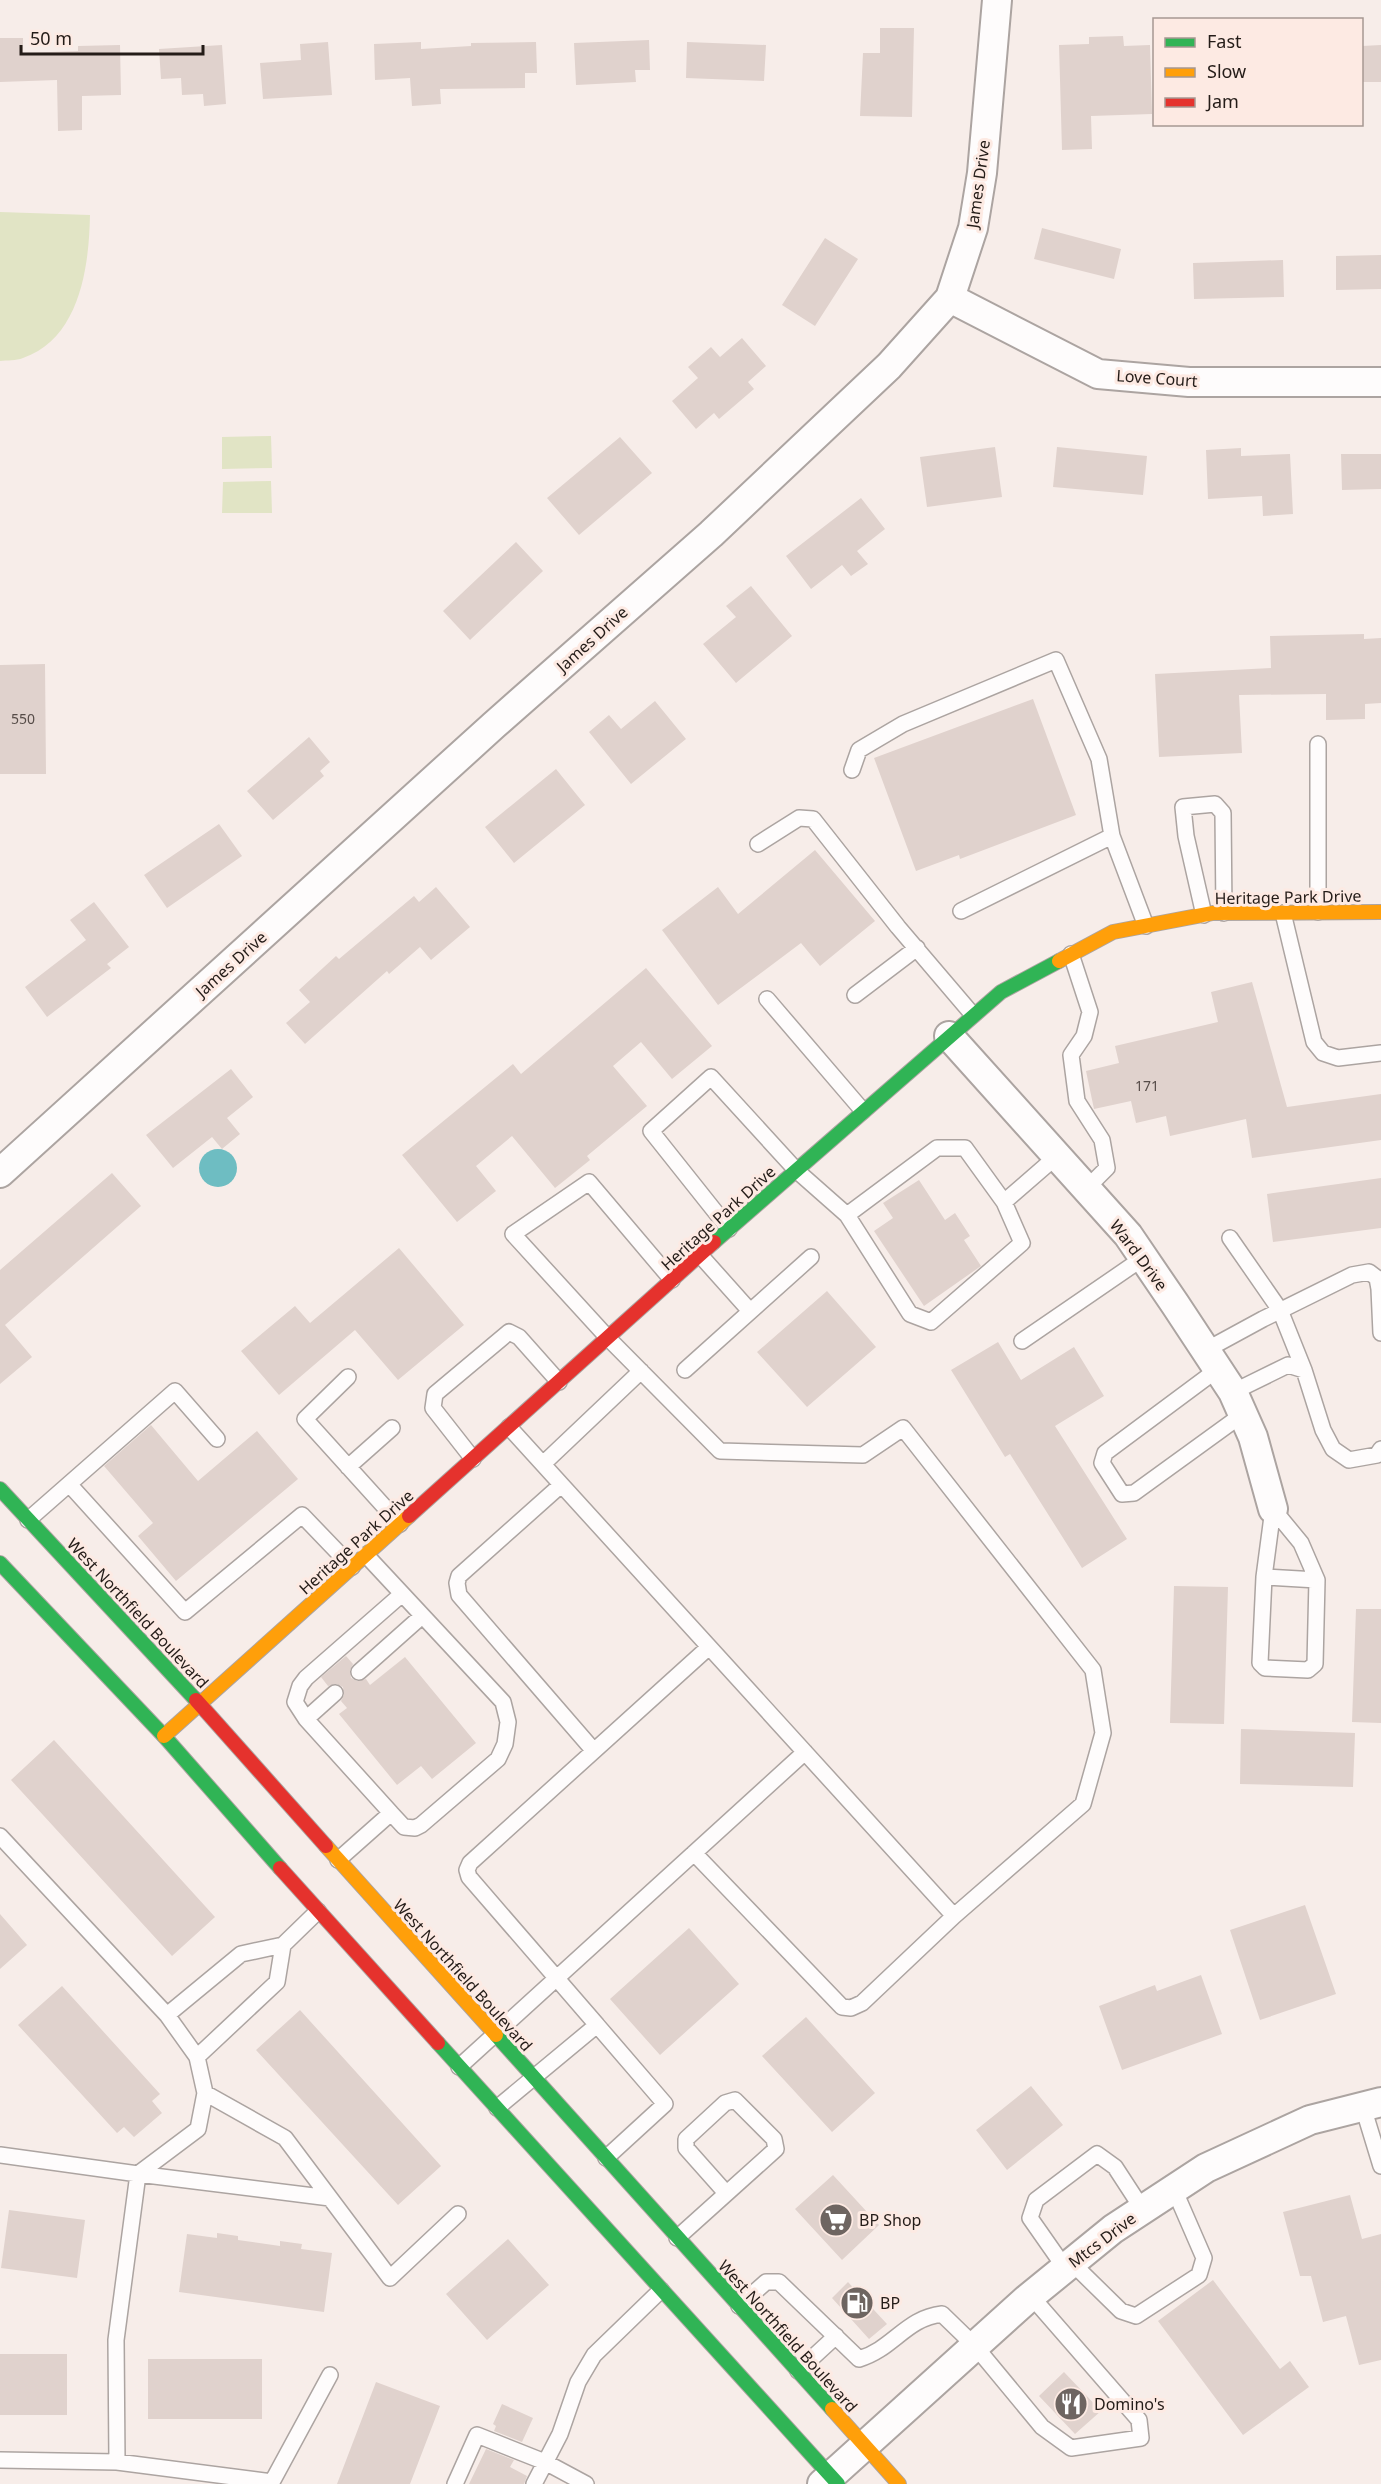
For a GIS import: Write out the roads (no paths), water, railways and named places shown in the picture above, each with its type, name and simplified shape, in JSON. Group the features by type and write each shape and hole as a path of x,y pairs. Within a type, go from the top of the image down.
{"main road":[{"name":"Heritage Park Drive","path":"164,1736 729,1229 1001,992 1113,932 1224,913 1381,912"},
{"name":"West Northfield Boulevard","path":"0,1490 199,1704 338,1860 350,1881 495,2035 899,2484"},
{"path":"0,1563 164,1736 318,1911 661,2290 830,2481"},
{"path":"318,1911 332,1898"}],"street":[{"name":"James Drive","path":"0,1173 494,725 711,534 889,366 951,298 974,228 989,106 997,0"},
{"name":"Love Court","path":"951,298 1098,374 1189,381 1381,382"},
{"name":"Ward Drive","path":"949,1036 1128,1235 1225,1381 1253,1437 1273,1509"},
{"name":"Mtcs Drive","path":"830,2481 864,2445 1031,2296 1113,2229 1206,2168 1310,2120 1372,2104"}],"lane":[{"path":"852,770 859,750 903,724 1056,660 1099,759 1112,836 1146,926"},
{"path":"1318,744 1318,912"},
{"path":"1204,915 1186,836 1183,807 1215,804 1223,813 1224,913"},
{"path":"758,844 799,818 813,819 973,1015"},
{"path":"961,911 1112,836"},
{"path":"1283,913 1314,1042 1323,1053 1338,1058 1381,1053"},
{"path":"855,995 917,948"},
{"path":"1071,954 1090,1012 1084,1036 1071,1055 1077,1101 1102,1140 1107,1168 1086,1189"},
{"path":"767,999 863,1111"},
{"path":"729,1229 651,1131 711,1077 796,1170 847,1215 910,1314 931,1322 1022,1243 1004,1202 965,1148 937,1148 847,1215"},
{"path":"1004,1202 1056,1156"},
{"path":"672,1281 588,1182 513,1234 608,1338 720,1451 863,1455 903,1428 1093,1670 1103,1733 1083,1804 954,1916 862,2002 851,2008 842,2007 694,1853"},
{"path":"1230,1238 1280,1310 1304,1370 1323,1430 1333,1449 1349,1460 1377,1455 1381,1449"},
{"path":"700,1255 750,1311"},
{"path":"685,1370 811,1257"},
{"path":"1022,1341 1143,1258"},
{"path":"1304,1370 1288,1365 1225,1381 1105,1453 1102,1463 1122,1494 1134,1493 1225,1381 1263,1319 1352,1275 1369,1272 1377,1278 1381,1333"},
{"path":"473,1459 433,1408 435,1394 509,1332 519,1337 559,1382"},
{"path":"543,1464 641,1371"},
{"path":"348,1377 305,1419 400,1524"},
{"path":"28,1520 175,1391 217,1439"},
{"path":"509,1426 954,1916"},
{"path":"348,1467 392,1428"},
{"path":"69,1484 185,1612 302,1515 352,1567"},
{"path":"561,1485 459,1576 457,1590 594,1752"},
{"path":"1273,1509 1301,1543 1317,1580 1315,1664 1308,1670 1265,1668 1260,1663 1264,1577 1273,1509"},
{"path":"366,1555 503,1702 508,1722 506,1744 498,1759 415,1828 404,1827 306,1719 295,1702 300,1686 317,1668 402,1594"},
{"path":"1264,1577 1317,1580"},
{"path":"359,1672 422,1616"},
{"path":"606,2158 665,2104 469,1876 467,1869 470,1863 710,1647"},
{"path":"306,1719 335,1694"},
{"path":"459,2067 805,1752"},
{"path":"338,1860 391,1813"},
{"path":"0,1836 167,2015 197,2057 205,2093 198,2128 138,2174 116,2340 117,2462"},
{"path":"167,2015 241,1954 284,1945 318,1911"},
{"path":"197,2057 277,1982 284,1945"},
{"path":"497,2108 597,2025"},
{"path":"205,2093 285,2138 390,2278 458,2214"},
{"path":"677,2238 776,2149 774,2139 735,2100 725,2103 686,2139 686,2148 726,2193"},
{"path":"1372,2104 1381,2166"},
{"path":"1143,2210 1115,2167 1097,2154 1036,2200 1030,2218 1068,2265 1121,2311 1136,2316 1199,2275 1204,2258 1174,2189"},
{"path":"0,2155 330,2198"},
{"path":"738,2306 766,2282 779,2282 859,2358 874,2354 919,2319 942,2314 975,2346 1042,2427 1071,2448 1140,2438 1139,2420 1031,2296"},
{"path":"534,2484 560,2434 578,2382 594,2355 661,2290"},
{"path":"798,2371 836,2336"},
{"path":"0,2460 117,2462 271,2483 330,2374"},
{"path":"455,2484 477,2435 545,2462 586,2484"}],"water":[{"path":"218,1149 231,1155 237,1168 231,1181 218,1187 205,1181 199,1168 205,1155"}],"place":[{"name":"BP Shop","path":"836,2220"},
{"name":"BP","path":"857,2303"},
{"name":"Domino's","path":"1071,2404"}]}
